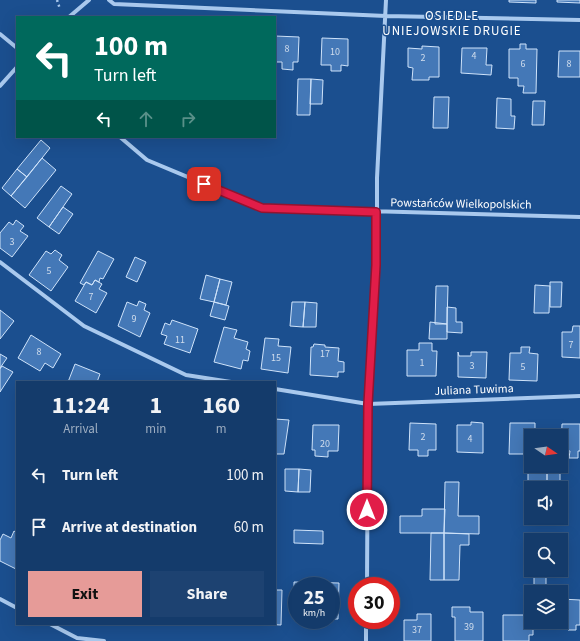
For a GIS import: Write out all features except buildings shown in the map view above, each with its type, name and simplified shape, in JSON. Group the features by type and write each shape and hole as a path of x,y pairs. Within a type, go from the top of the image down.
{"street":[{"path":"70,16 89,0"},
{"path":"109,0 114,4 386,16 580,20"},
{"path":"367,577 368,404 376,265 376,212 386,0"},
{"path":"0,34 16,47"},
{"path":"0,86 16,68"},
{"name":"Powstańców Wielkopolskich","path":"121,138 146,160 262,208 580,217"},
{"path":"0,262 84,326 186,375 225,381"},
{"name":"Juliana Tuwima","path":"276,389 368,404 580,396"},
{"path":"0,599 16,607"},
{"path":"52,625 77,639 104,641"},
{"path":"366,629 366,641"}],"district":[{"name":"OSIEDLE UNIEJOWSKIE DRUGIE","path":"452,24"}],"route":[{"path":"204,184 262,208 376,212 376,265 368,404 367,510"}]}
